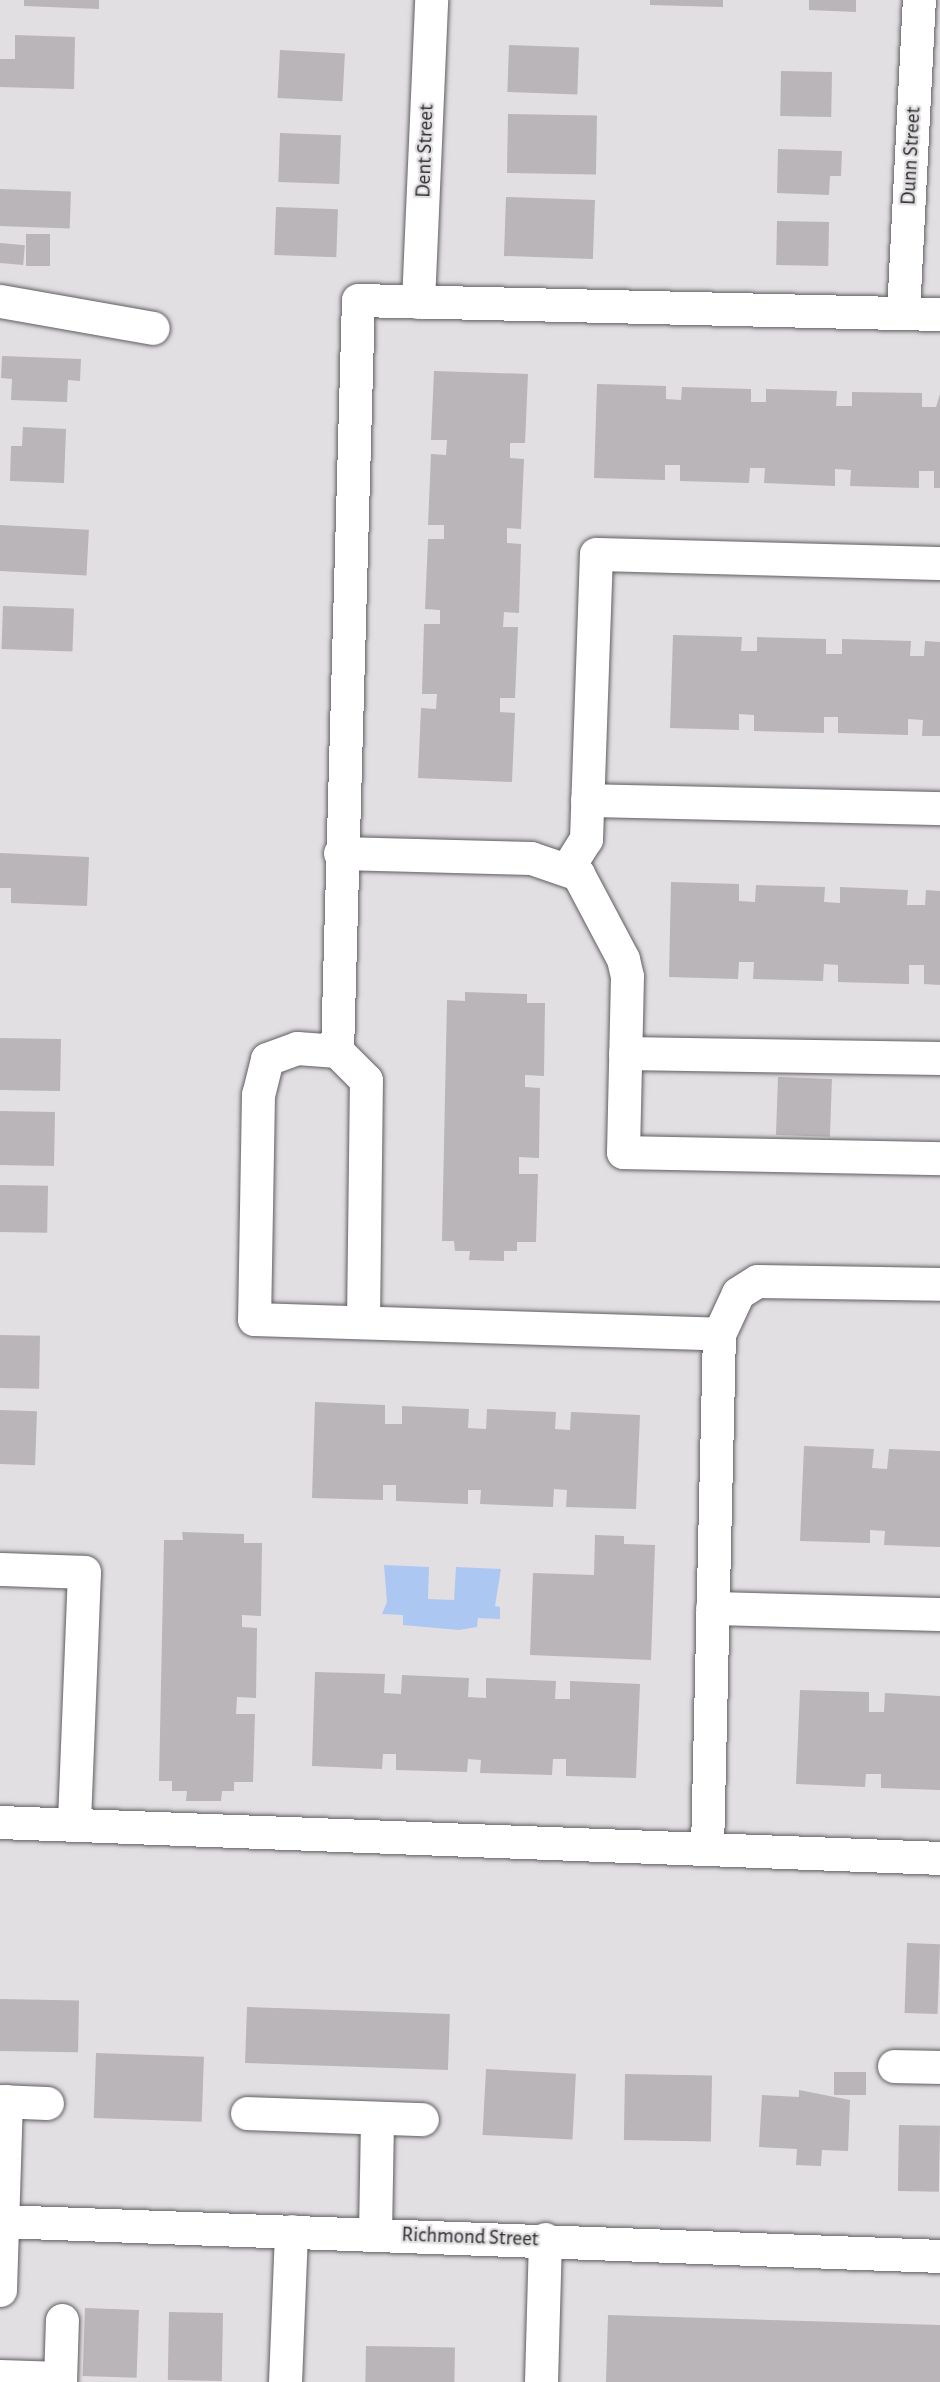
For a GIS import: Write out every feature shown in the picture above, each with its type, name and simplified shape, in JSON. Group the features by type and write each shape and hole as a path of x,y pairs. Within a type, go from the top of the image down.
{"street":[{"name":"Dent Street","path":"418,302 432,0"},
{"name":"Dunn Street","path":"903,313 919,0"},
{"path":"337,1052 340,853 358,300 940,314"},
{"path":"0,301 153,328"},
{"path":"567,869 586,839 596,554 940,563"},
{"path":"587,800 940,808"},
{"path":"340,853 531,858 578,874 623,959 625,1053 623,1152 940,1158"},
{"path":"363,1322 366,1080 337,1052 297,1048 267,1059 258,1094 254,1318 363,1322 719,1334"},
{"path":"625,1053 940,1058"},
{"path":"707,1849 719,1334 738,1293 757,1281 940,1284"},
{"path":"0,1569 84,1572 74,1825"},
{"path":"712,1608 940,1614"},
{"path":"0,1822 940,1858"},
{"path":"894,2066 940,2067"},
{"path":"0,2290 3,2101 47,2103"},
{"path":"247,2113 422,2119"},
{"path":"375,2234 377,2118"},
{"name":"Richmond Street","path":"1,2221 545,2239 940,2256"},
{"path":"285,2382 291,2231"},
{"path":"541,2382 545,2239"},
{"path":"0,2376 60,2380 63,2320"}],"water":[{"path":"384,1565 429,1567 428,1599 454,1600 456,1567 501,1569 495,1606 500,1607 500,1619 478,1618 477,1627 459,1630 403,1625 403,1615 382,1614 387,1602"}],"building":[{"path":"24,0 99,0 99,9 24,6"},
{"path":"650,0 723,0 723,7 650,5"},
{"path":"809,0 856,0 856,12 809,10"},
{"path":"15,35 75,37 74,89 0,87 0,59 15,59"},
{"path":"509,45 579,47 577,94 507,92"},
{"path":"280,50 345,53 342,101 277,98"},
{"path":"781,71 832,72 831,117 780,116"},
{"path":"508,114 597,116 596,175 507,173"},
{"path":"280,133 341,135 339,184 278,182"},
{"path":"778,149 842,151 841,176 830,176 829,195 777,193"},
{"path":"0,189 71,191 70,228 0,226"},
{"path":"506,197 595,200 593,259 504,256"},
{"path":"276,207 338,209 336,257 274,255"},
{"path":"777,221 829,222 828,266 776,265"},
{"path":"26,234 50,234 50,266 26,266"},
{"path":"0,243 25,245 23,265 0,263"},
{"path":"2,356 81,359 80,381 68,380 67,402 11,400 12,379 1,378"},
{"path":"434,371 528,374 525,443 510,443 510,458 524,459 521,529 507,528 507,543 521,544 519,613 504,612 503,627 518,627 515,698 500,698 500,712 515,713 512,782 418,778 421,708 436,709 437,694 422,694 424,624 440,624 440,610 425,609 428,539 444,539 444,525 428,525 431,454 446,455 447,440 431,440"},
{"path":"597,384 666,386 666,399 681,400 682,387 751,389 751,402 766,402 766,389 837,391 836,406 852,406 852,392 922,393 922,407 936,407 940,394 940,488 934,488 934,471 919,471 919,488 850,486 851,470 835,469 835,486 764,483 765,468 750,468 749,483 680,481 680,465 665,465 665,480 594,478"},
{"path":"23,427 66,429 64,483 10,481 11,446 22,446"},
{"path":"0,525 89,530 86,576 0,571"},
{"path":"3,606 74,608 72,651 1,649"},
{"path":"673,635 742,637 741,651 757,651 757,637 826,639 826,654 842,654 842,639 911,641 910,656 924,656 925,641 940,642 940,736 922,736 923,720 908,719 908,735 838,733 838,717 824,717 824,733 754,731 754,715 739,714 739,730 670,728"},
{"path":"0,853 89,857 87,906 11,903 11,888 0,888"},
{"path":"671,882 739,884 739,901 755,902 756,885 825,887 824,902 840,903 840,887 908,890 907,905 925,905 926,890 940,891 940,985 924,984 924,965 909,965 909,984 838,982 838,965 824,964 823,981 753,979 754,962 739,962 738,979 669,977"},
{"path":"465,992 527,994 527,1003 545,1003 544,1076 525,1075 525,1087 540,1088 539,1158 519,1157 519,1174 538,1174 536,1242 517,1242 517,1251 504,1251 504,1261 469,1260 470,1251 455,1251 454,1241 442,1241 447,1000 465,1001"},
{"path":"0,1038 61,1039 60,1091 0,1090"},
{"path":"778,1077 832,1079 830,1137 776,1135"},
{"path":"0,1111 55,1112 54,1166 0,1165"},
{"path":"0,1185 48,1186 47,1233 0,1232"},
{"path":"0,1335 40,1336 39,1389 0,1388"},
{"path":"315,1402 385,1405 385,1424 402,1424 402,1406 469,1409 468,1428 486,1429 487,1409 556,1412 555,1429 570,1430 571,1412 640,1415 636,1509 566,1507 567,1490 554,1489 553,1507 480,1504 481,1490 468,1490 468,1504 396,1501 396,1485 383,1485 383,1500 312,1498"},
{"path":"0,1410 37,1411 35,1465 0,1464"},
{"path":"804,1446 874,1449 872,1468 887,1469 889,1449 940,1451 940,1547 884,1545 885,1531 870,1530 870,1543 800,1541"},
{"path":"182,1532 244,1534 244,1543 262,1543 261,1616 242,1615 242,1627 257,1628 256,1698 237,1697 236,1714 255,1714 253,1782 234,1782 234,1791 222,1791 221,1801 186,1801 187,1791 172,1791 172,1781 159,1781 164,1540 183,1540"},
{"path":"595,1535 624,1536 624,1544 655,1545 651,1660 530,1655 533,1573 594,1575"},
{"path":"315,1672 385,1674 384,1693 401,1694 402,1675 469,1678 468,1697 486,1698 486,1678 556,1681 555,1699 570,1699 570,1681 640,1684 636,1778 566,1776 566,1759 553,1759 552,1775 480,1773 481,1760 468,1759 467,1772 396,1770 396,1754 383,1754 382,1769 312,1766"},
{"path":"800,1690 869,1692 869,1712 884,1712 885,1693 940,1696 940,1790 881,1788 881,1774 866,1774 865,1787 796,1784"},
{"path":"907,1943 940,1944 938,2014 905,2013"},
{"path":"0,1999 79,2000 78,2052 0,2051"},
{"path":"247,2007 450,2014 448,2070 245,2063"},
{"path":"96,2053 204,2057 202,2122 94,2118"},
{"path":"486,2069 576,2074 572,2140 483,2135"},
{"path":"834,2072 866,2072 866,2095 834,2095"},
{"path":"625,2074 712,2076 711,2142 624,2140"},
{"path":"799,2090 850,2100 848,2151 822,2150 821,2166 796,2165 797,2149 759,2147 762,2095 799,2097"},
{"path":"899,2125 940,2126 939,2192 898,2191"},
{"path":"85,2308 139,2310 137,2378 83,2376"},
{"path":"169,2312 223,2313 222,2381 168,2380"},
{"path":"608,2315 940,2325 940,2382 606,2382"},
{"path":"366,2346 455,2348 454,2382 365,2382"}]}
